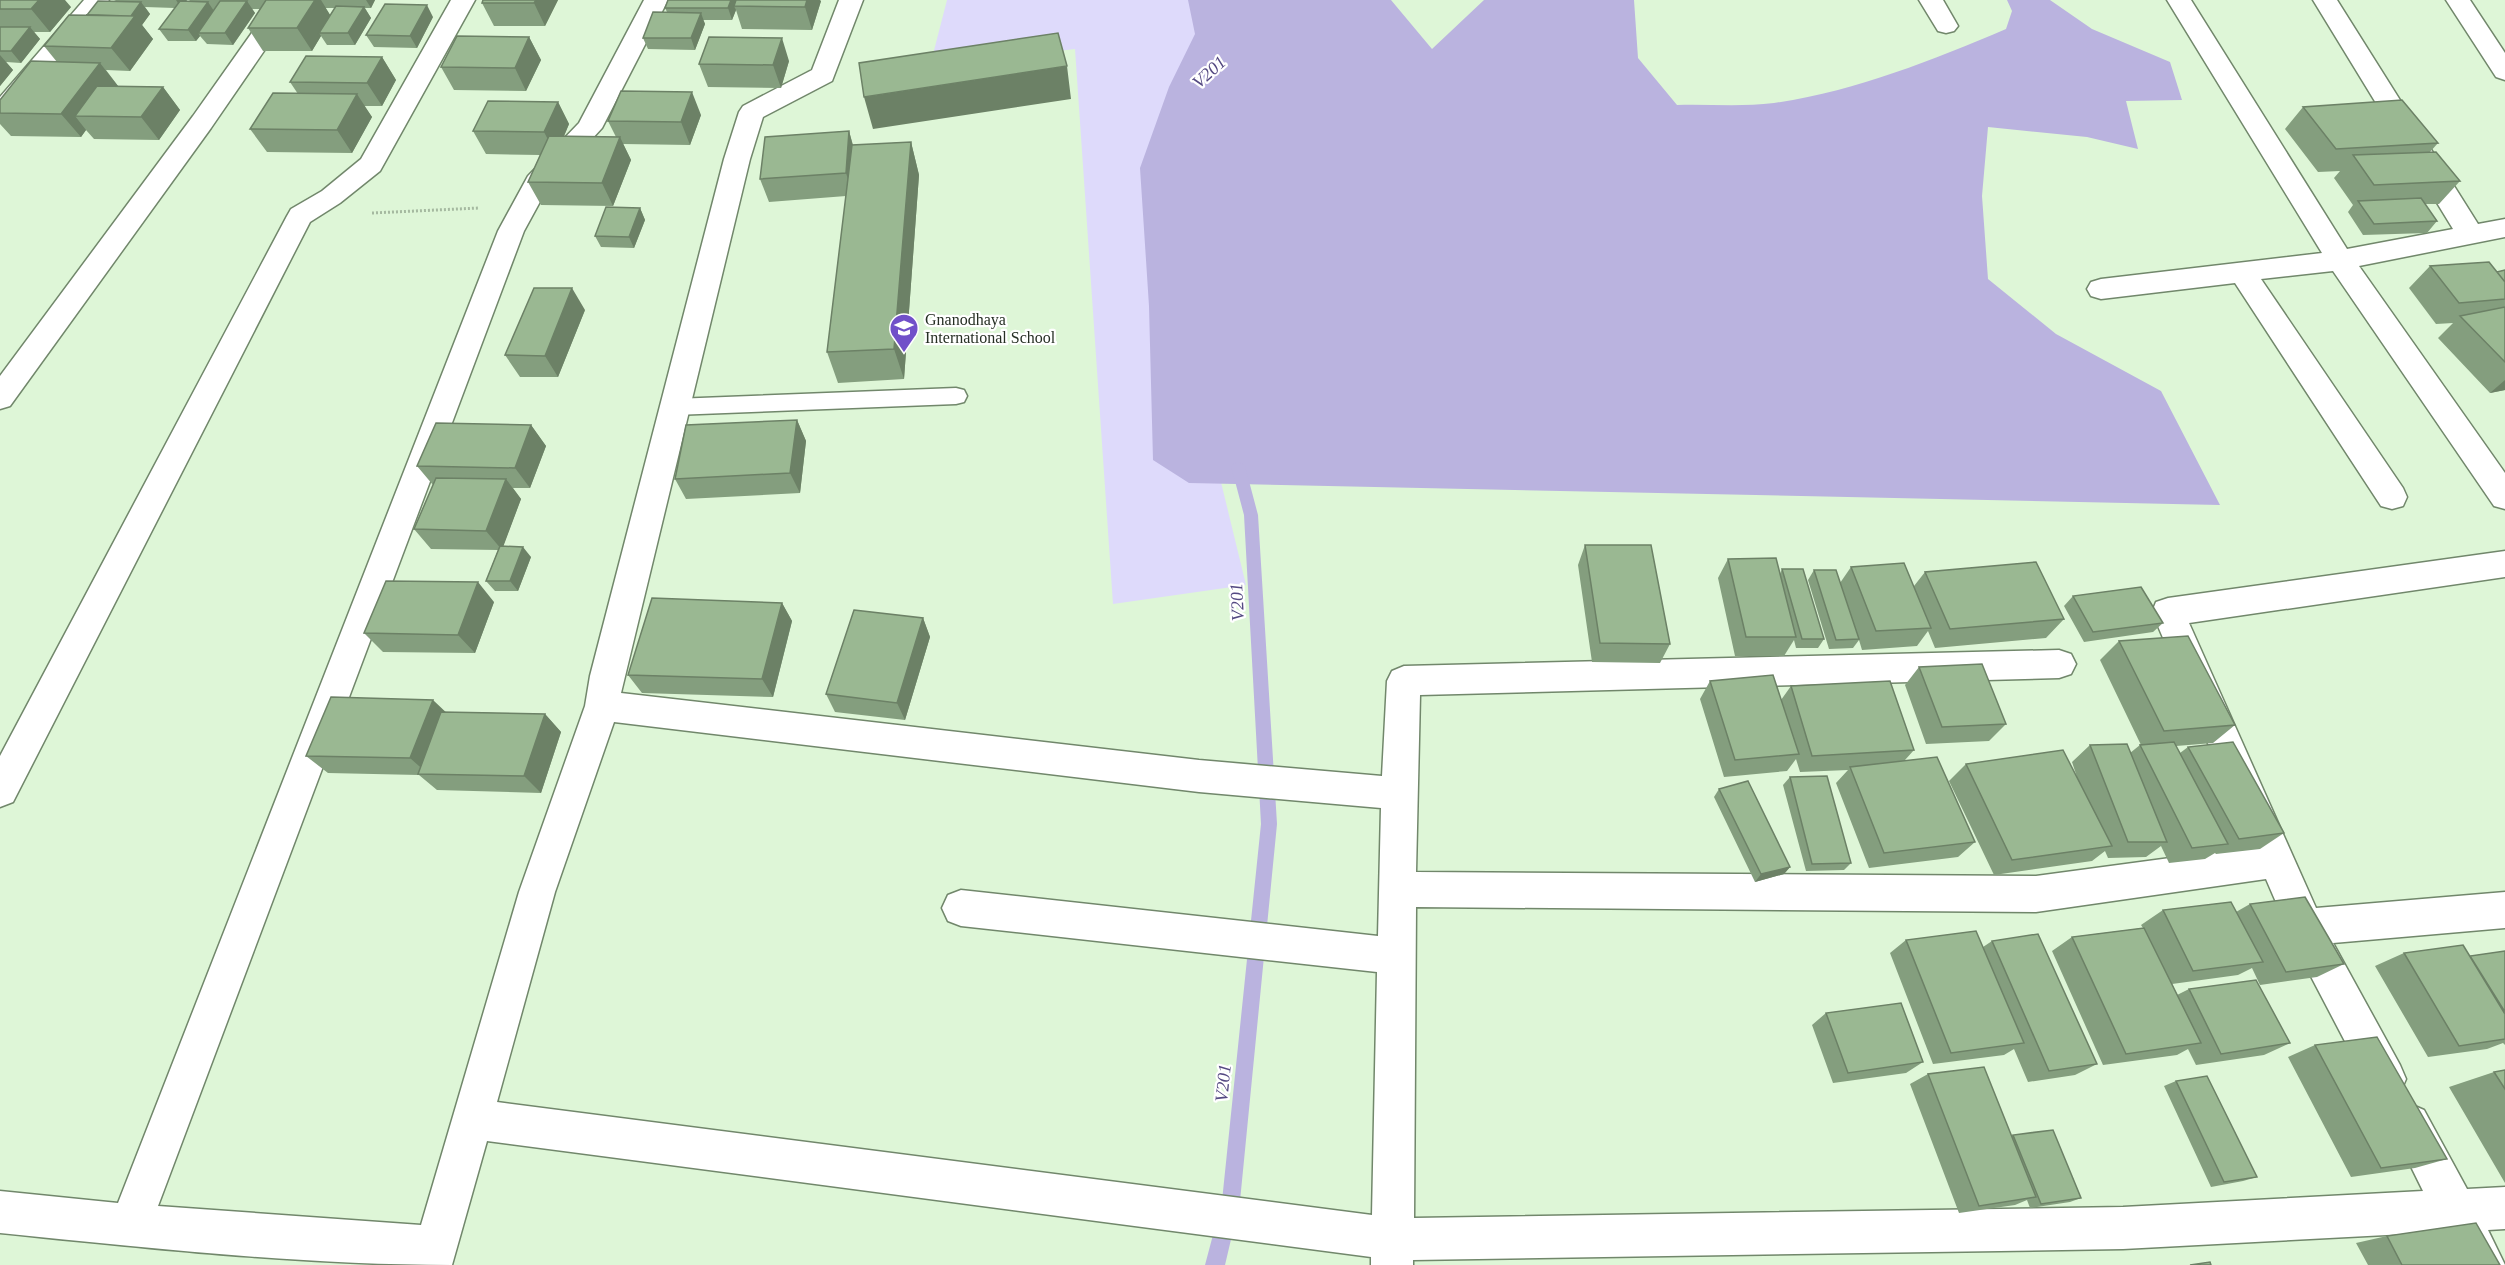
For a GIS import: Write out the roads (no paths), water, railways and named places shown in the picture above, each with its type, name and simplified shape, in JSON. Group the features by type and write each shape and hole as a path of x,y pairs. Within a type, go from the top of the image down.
{"street":[{"path":"0,114 97,0"},
{"path":"0,398 202,122 287,0"},
{"path":"0,791 300,216 331,197 371,165 462,0"},
{"path":"130,1225 511,231 537,182 589,128 656,0"},
{"path":"0,1212 434,1256 537,892 602,706 607,676 674,407 737,159 752,112 823,75 851,0"},
{"path":"1931,0 1946,26"},
{"path":"2180,0 2340,260 2505,496"},
{"path":"2325,0 2471,235"},
{"path":"2458,0 2505,72"},
{"path":"2101,289 2340,260 2504,229"},
{"path":"2242,272 2392,497"},
{"path":"2484,1265 2305,927 2168,612 2505,564"},
{"path":"1392,1252 1396,956 1400,889 1399,793 1404,681 2059,664"},
{"path":"602,706 724,718 1269,785 1399,793"},
{"path":"1400,889 2036,894 2276,861"},
{"path":"961,908 1396,956"},
{"path":"2305,927 2505,910"},
{"path":"473,1119 1258,1222 1392,1252 2123,1228 2505,1208"}],"lane":[{"path":"674,407 956,396"}],"water":[{"path":"1188,0 1391,0 1432,49 1484,0 1634,0 1638,58 1677,105 1737,105 1774,103 1804,98 1892,74 2006,29 2012,11 2007,0 2050,0 2092,29 2170,62 2182,100 2126,101 2138,149 2087,137 1988,127 1982,196 1988,279 2056,334 2161,391 2220,505 1189,483 1153,460 1149,306 1140,168 1169,87 1195,34"}],"waterway":[{"name":"V201","path":"1215,1265 1231,1201 1269,824 1251,515 1238,466"}],"place":[{"name":"Gnanodhaya International School","path":"904,354"}]}
